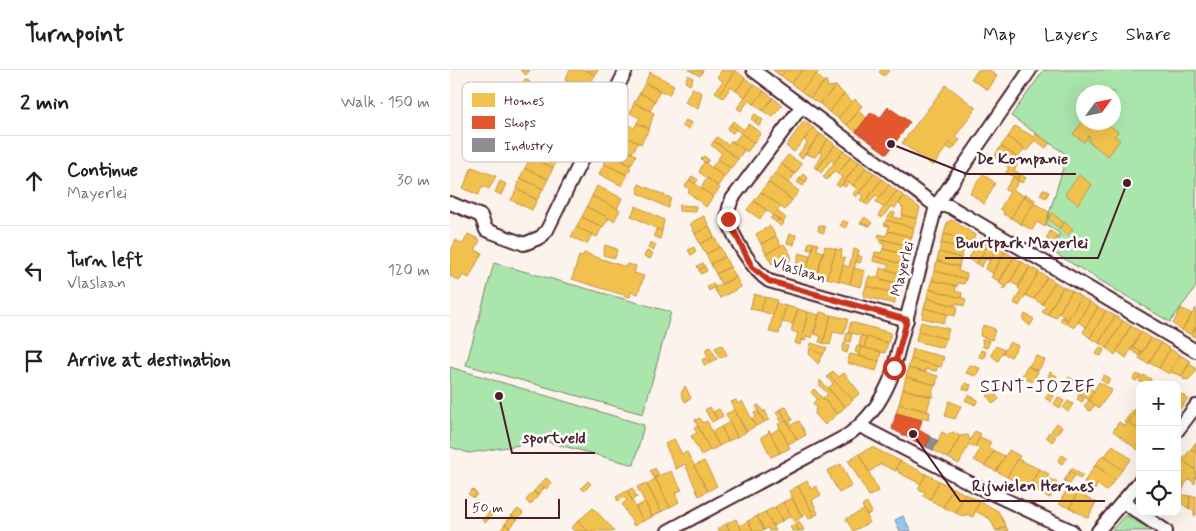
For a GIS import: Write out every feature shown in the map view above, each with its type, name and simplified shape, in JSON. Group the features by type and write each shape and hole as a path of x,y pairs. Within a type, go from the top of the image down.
{"street":[{"path":"620,82 626,70"},
{"path":"753,70 936,206 949,206 1196,351"},
{"name":"Mayerlei","path":"668,531 848,436 860,426 881,402 892,378 936,206 1028,71"},
{"name":"Vlaslaan","path":"802,106 732,199 728,210 728,219 752,267 769,281 907,320"},
{"path":"450,203 481,216 486,230 524,244 541,237 546,230 580,162"},
{"path":"1181,426 1196,406"},
{"path":"860,426 1072,531"},
{"path":"1098,531 1136,486"},
{"path":"1123,502 1162,530"}],"green space":[{"path":"1044,70 1196,70 1196,287 1170,322 1051,251 1060,234 1046,224 1067,155 1011,116"},
{"path":"494,263 671,312 643,414 466,365"},
{"path":"450,367 644,425 634,465 545,441 469,453 450,447"},
{"path":"1125,515 1151,529 1151,531 1111,531"}],"water":[{"path":"903,516 911,531 900,531 895,520"}],"building: Homes":[{"path":"520,70 530,70 526,75"},
{"path":"570,70 586,70 595,75 592,82 580,80 579,82 569,82 565,80"},
{"path":"586,70 598,70 595,75"},
{"path":"689,70 703,70 700,76"},
{"path":"722,70 736,71 719,95 715,92 723,81 717,77"},
{"path":"773,70 787,70 781,76"},
{"path":"787,70 803,70 791,83 781,76"},
{"path":"803,70 820,70 801,91 791,83"},
{"path":"881,70 889,71 884,76 879,72"},
{"path":"978,70 989,70 997,76 988,90 971,79"},
{"path":"736,71 745,78 736,91 731,87 723,98 719,95"},
{"path":"650,72 674,85 669,95 645,83"},
{"path":"816,74 824,82 810,98 801,91"},
{"path":"688,75 693,78 690,85 685,82"},
{"path":"745,78 754,85 745,97 736,91"},
{"path":"826,80 828,87 836,86 820,104 810,98"},
{"path":"645,83 660,91 655,101 640,93"},
{"path":"754,85 764,91 754,104 749,100 741,111 737,108"},
{"path":"946,85 976,108 955,137 960,140 955,146 950,142 933,166 902,143"},
{"path":"836,86 844,94 829,112 820,104"},
{"path":"692,88 702,93 698,109 685,102"},
{"path":"764,91 773,98 763,111 754,104"},
{"path":"640,93 655,101 650,111 634,103"},
{"path":"844,94 853,102 838,118 829,112"},
{"path":"773,98 782,105 773,117 763,111"},
{"path":"855,99 862,106 847,125 838,118"},
{"path":"634,103 654,113 649,129 637,123 640,118 630,113"},
{"path":"859,111 866,118 856,132 847,125"},
{"path":"755,114 759,117 755,122 751,119"},
{"path":"759,117 763,120 759,126 755,122"},
{"path":"685,120 692,123 689,129 682,126"},
{"path":"733,121 744,130 748,124 761,133 754,143 730,125"},
{"path":"804,121 813,128 794,152 786,146"},
{"path":"637,123 649,129 641,144 628,138 628,125 634,128"},
{"path":"730,125 736,129 733,133 727,129"},
{"path":"1015,126 1034,137 1036,134 1050,143 1046,148 1035,140 1027,151 1008,137"},
{"path":"813,128 820,134 802,158 798,155 807,143 804,140"},
{"path":"1076,130 1115,130 1118,132 1114,136 1120,140 1108,156 1088,141 1090,137 1088,136 1084,142 1073,134"},
{"path":"741,133 754,143 747,152 731,141 735,141"},
{"path":"820,134 828,139 819,152 815,157 806,154"},
{"path":"717,137 728,145 731,141 744,150 738,159 714,141"},
{"path":"1008,137 1024,149 1018,158 1001,146"},
{"path":"628,138 638,143 632,153 628,151"},
{"path":"828,139 835,145 817,169 814,167 823,154 819,152"},
{"path":"714,141 738,159 731,168 718,159 722,153 711,145"},
{"path":"950,142 955,146 952,150 947,147"},
{"path":"835,145 843,151 834,163 831,160 821,173 817,169"},
{"path":"1001,146 1021,160 1014,170 1020,174 1017,179 1006,172 1009,168 994,157"},
{"path":"628,151 636,155 631,165 625,162 628,162"},
{"path":"843,151 851,156 838,174 834,171 827,180 823,177"},
{"path":"788,155 802,164 795,174 781,164"},
{"path":"704,156 709,160 706,163 701,159"},
{"path":"851,156 859,162 840,187 836,185 842,177 838,174"},
{"path":"718,159 731,168 724,177 712,167"},
{"path":"528,162 541,162 553,168 548,179 525,168"},
{"path":"540,162 556,162 553,168"},
{"path":"605,162 624,162 630,165 630,171 625,174 604,164"},
{"path":"704,162 724,177 718,186 699,172"},
{"path":"859,162 866,168 853,186 849,182 845,187 842,185"},
{"path":"604,164 627,175 622,186 599,174"},
{"path":"781,164 795,174 788,183 775,173"},
{"path":"472,167 496,176 489,189 483,186 478,195 463,188"},
{"path":"525,168 548,179 543,189 520,178"},
{"path":"866,168 874,173 856,197 853,194 857,189 853,186"},
{"path":"775,173 799,191 792,200 768,182"},
{"path":"874,173 882,179 864,203 860,200 863,196 859,193"},
{"path":"803,174 808,178 806,182 800,178"},
{"path":"983,174 995,183 984,204 970,193"},
{"path":"1021,174 1026,178 1022,183 1017,180"},
{"path":"1079,175 1092,185 1078,204 1065,194"},
{"path":"692,176 698,180 695,184 690,180"},
{"path":"1013,177 1019,181 1013,190 1024,196 1011,218 1003,214 1004,211 1000,209 1010,192 1005,190"},
{"path":"520,178 543,189 537,200 517,189"},
{"path":"707,178 720,188 713,197 701,188"},
{"path":"800,178 806,182 803,186 797,182"},
{"path":"882,179 889,185 880,197 876,195 868,205 864,203"},
{"path":"690,180 713,197 706,207 688,192 690,190 685,186"},
{"path":"500,181 506,184 501,195 495,192"},
{"path":"768,182 792,200 785,210 761,192"},
{"path":"639,184 671,198 668,208 638,193"},
{"path":"889,185 897,191 884,208 876,202"},
{"path":"597,186 622,198 617,209 592,196"},
{"path":"517,189 537,200 532,210 511,200"},
{"path":"1043,189 1049,192 1046,198 1040,195"},
{"path":"897,191 904,196 895,208 891,206 882,218 878,215"},
{"path":"761,192 781,206 777,211 786,218 783,222 754,201"},
{"path":"1025,194 1035,200 1034,203 1024,196"},
{"path":"592,196 620,210 614,221 587,207"},
{"path":"904,196 920,208 917,219 902,215 903,208 899,204"},
{"path":"1024,196 1034,203 1021,224 1011,218"},
{"path":"754,201 766,210 760,219 747,210"},
{"path":"1034,203 1049,212 1045,227 1037,222 1032,230 1021,224"},
{"path":"679,205 696,206 696,212 679,211"},
{"path":"636,206 664,220 662,231 631,216"},
{"path":"587,207 609,218 603,227 582,217"},
{"path":"892,212 895,213 893,217 901,219 902,215 917,219 914,228 886,220"},
{"path":"1052,213 1063,222 1059,228 1048,219"},
{"path":"773,215 778,219 776,222 770,218"},
{"path":"704,216 709,226 695,234 690,223"},
{"path":"582,217 602,227 597,237 576,227"},
{"path":"865,217 872,223 870,226 860,223"},
{"path":"778,219 784,223 781,227 776,222"},
{"path":"843,220 848,223 845,228 840,225"},
{"path":"886,220 914,228 912,237 888,231 889,226 884,225"},
{"path":"952,220 975,235 973,242 944,234 947,222"},
{"path":"1064,222 1073,229 1068,235 1059,229"},
{"path":"819,225 825,227 824,233 818,231"},
{"path":"709,226 714,237 700,244 695,234"},
{"path":"770,226 776,236 761,244 756,234"},
{"path":"576,227 592,234 587,244 571,237"},
{"path":"656,229 662,231 660,239 654,236"},
{"path":"888,231 912,237 909,246 878,238 879,234 886,236"},
{"path":"1050,231 1058,236 1053,243 1046,239"},
{"path":"468,234 480,240 475,250 482,253 469,278 463,275 459,281 450,276 450,252 456,240 463,244"},
{"path":"790,234 796,235 794,245 787,243"},
{"path":"944,234 970,241 969,246 958,243 956,247 941,243"},
{"path":"776,236 781,246 766,254 761,244"},
{"path":"714,237 720,247 706,254 700,244"},
{"path":"981,238 989,243 977,264 968,259"},
{"path":"881,239 909,246 907,255 883,249 884,244 880,243"},
{"path":"650,242 656,245 654,250 648,248"},
{"path":"809,242 814,243 812,250 807,249"},
{"path":"814,243 818,244 817,250 823,252 817,275 806,272"},
{"path":"941,243 964,249 961,258 939,252"},
{"path":"989,243 997,248 989,261 986,259 981,267 977,264"},
{"path":"784,244 791,255 788,267 777,265 776,262 772,264 766,254"},
{"path":"605,245 617,249 615,258 603,255"},
{"path":"825,246 836,249 827,278 817,275"},
{"path":"694,247 696,252 691,255 688,250"},
{"path":"720,247 725,257 711,264 706,254"},
{"path":"997,248 1005,252 993,273 985,269"},
{"path":"836,249 842,250 841,257 845,258 839,281 827,278"},
{"path":"854,249 859,250 850,284 839,281 843,265 849,267"},
{"path":"883,249 907,255 904,265 874,256 875,252 881,253"},
{"path":"647,251 653,253 650,259 644,256"},
{"path":"939,252 961,258 959,267 937,261"},
{"path":"1005,252 1014,257 999,281 991,277"},
{"path":"584,253 626,267 627,264 636,266 634,273 644,276 638,294 631,292 630,297 572,279 579,256 582,257"},
{"path":"799,253 810,256 806,272 795,269"},
{"path":"858,255 862,257 860,263 856,262"},
{"path":"874,256 904,265 902,274 887,270 889,265 873,261"},
{"path":"725,257 730,267 716,274 711,264"},
{"path":"1014,257 1022,262 1005,290 1002,289 1004,286 999,283"},
{"path":"937,261 959,267 958,271 967,274 966,279 934,271"},
{"path":"1022,262 1030,267 1018,286 1010,282"},
{"path":"703,263 705,267 699,270 697,266"},
{"path":"705,267 707,271 701,274 699,270"},
{"path":"730,267 736,277 721,284 716,274"},
{"path":"1030,267 1039,272 1019,306 1014,303 1021,290 1018,288"},
{"path":"854,268 865,271 861,287 850,284"},
{"path":"880,268 902,274 899,284 878,278"},
{"path":"934,271 966,279 964,284 958,283 957,286 932,280"},
{"path":"1039,272 1047,277 1034,299 1025,295"},
{"path":"869,276 899,284 897,294 866,286"},
{"path":"736,277 741,287 720,298 714,288"},
{"path":"1047,277 1055,282 1042,304 1034,299"},
{"path":"932,280 956,286 955,291 962,293 961,298 929,289"},
{"path":"1055,282 1063,287 1047,315 1042,312 1046,306 1042,304"},
{"path":"713,283 715,287 709,291 707,286"},
{"path":"866,286 897,294 894,304 863,296"},
{"path":"1063,287 1072,291 1056,318 1048,314"},
{"path":"929,289 966,299 964,306 956,303 955,306 927,298"},
{"path":"1072,291 1081,297 1068,320 1059,313"},
{"path":"754,294 765,297 761,311 750,309"},
{"path":"765,297 777,300 773,315 761,311"},
{"path":"1081,297 1090,302 1074,328 1066,323"},
{"path":"927,298 958,307 955,316 924,308"},
{"path":"1090,302 1098,307 1086,327 1078,322"},
{"path":"776,303 786,306 779,334 769,332"},
{"path":"786,306 798,309 793,324 782,322"},
{"path":"1098,307 1106,311 1090,338 1083,332"},
{"path":"924,308 947,314 944,323 922,318"},
{"path":"1181,308 1192,314 1182,330 1173,324"},
{"path":"1196,308 1196,327 1191,335 1182,330"},
{"path":"798,309 808,312 800,345 795,343 798,333 791,331"},
{"path":"1106,311 1115,316 1099,343 1090,338"},
{"path":"808,312 819,315 812,338 807,336 805,341 801,340"},
{"path":"820,312 831,315 823,343 819,342 821,336 814,334"},
{"path":"1025,314 1034,319 1030,326 1023,320"},
{"path":"831,315 848,319 844,334 833,332 830,345 823,343"},
{"path":"1115,316 1123,321 1107,348 1099,343"},
{"path":"1062,317 1068,320 1065,324 1060,321"},
{"path":"1123,321 1131,326 1115,355 1107,348"},
{"path":"851,322 891,333 888,343 848,332"},
{"path":"921,322 949,329 946,339 918,331"},
{"path":"983,325 995,329 992,340 980,336"},
{"path":"1131,326 1141,332 1126,358 1117,351"},
{"path":"1196,327 1196,338 1191,335"},
{"path":"918,331 946,339 943,348 916,341"},
{"path":"1141,332 1151,338 1142,352 1133,347"},
{"path":"847,333 852,334 850,342 845,341"},
{"path":"861,336 867,337 864,348 859,346"},
{"path":"867,337 888,343 885,353 864,348"},
{"path":"1151,338 1161,343 1148,364 1139,358"},
{"path":"982,339 990,341 987,348 983,347"},
{"path":"1010,342 1018,346 1011,357 1003,353"},
{"path":"811,343 827,348 823,355 810,348"},
{"path":"844,343 849,345 847,353 842,351"},
{"path":"1161,343 1170,349 1159,368 1149,363"},
{"path":"722,345 727,355 720,358 715,348"},
{"path":"857,346 861,347 859,354 855,352"},
{"path":"996,346 1004,350 998,361 991,355"},
{"path":"710,347 717,359 711,362 705,350"},
{"path":"861,347 881,352 879,361 858,356"},
{"path":"1100,347 1104,350 1101,356 1096,354"},
{"path":"1133,347 1142,352 1140,356 1131,350"},
{"path":"810,348 823,355 818,364 809,354"},
{"path":"913,349 944,357 941,367 911,359"},
{"path":"1170,349 1180,355 1169,374 1159,368"},
{"path":"981,350 986,352 984,358 979,357"},
{"path":"850,354 879,361 876,371 847,363"},
{"path":"1036,355 1045,360 1038,371 1029,366"},
{"path":"1180,355 1190,361 1182,376 1170,372"},
{"path":"707,358 710,363 705,366 702,360"},
{"path":"911,359 938,366 936,371 926,369 925,372 908,368"},
{"path":"1189,364 1196,368 1196,372 1188,380 1183,379 1182,376"},
{"path":"970,365 980,368 976,376 966,373"},
{"path":"1027,366 1038,372 1032,382 1022,376"},
{"path":"908,368 938,376 936,385 906,377"},
{"path":"833,371 839,377 844,373 860,393 852,400 829,375"},
{"path":"1050,372 1057,376 1055,380 1048,376"},
{"path":"1137,374 1141,376 1136,381 1133,379"},
{"path":"829,375 853,400 845,407 828,388 833,384 827,377"},
{"path":"1104,375 1110,378 1107,384 1101,380"},
{"path":"1143,375 1151,379 1150,381 1139,381"},
{"path":"906,377 936,385 932,390 934,397 903,389"},
{"path":"1069,377 1074,380 1070,388 1064,385"},
{"path":"820,380 845,407 838,414 823,398 828,394 820,386"},
{"path":"1099,382 1112,390 1099,408 1089,400"},
{"path":"965,383 971,385 969,391 963,389"},
{"path":"685,386 691,398 685,402 681,394"},
{"path":"1076,386 1082,390 1079,394 1074,390"},
{"path":"1085,386 1094,391 1089,400 1080,394"},
{"path":"814,389 837,414 825,425 815,414 816,407 813,403 817,399 811,392"},
{"path":"903,389 931,397 927,411 899,404"},
{"path":"993,391 999,399 993,404 987,395"},
{"path":"1048,393 1054,396 1051,402 1045,398"},
{"path":"1080,394 1085,397 1082,402 1077,399"},
{"path":"1181,394 1188,399 1181,408"},
{"path":"968,395 978,400 975,405 965,400"},
{"path":"1058,397 1064,401 1060,408 1054,404"},
{"path":"736,400 738,404 742,401 756,426 746,431 731,402"},
{"path":"1089,400 1095,405 1090,411 1084,406"},
{"path":"949,401 961,406 955,419 945,416"},
{"path":"1068,401 1073,404 1068,412 1063,408"},
{"path":"899,404 930,412 929,419 922,417 921,420 896,413"},
{"path":"759,405 763,412 765,410 769,420 764,422 756,406"},
{"path":"710,407 717,419 712,422 705,410"},
{"path":"786,407 793,420 790,421 791,425 799,421 806,435 797,440 780,409"},
{"path":"719,409 723,416 717,419 713,412"},
{"path":"780,409 785,418 781,421 776,412"},
{"path":"1134,409 1136,411 1127,424 1124,422"},
{"path":"734,410 746,432 737,437 726,414"},
{"path":"758,411 764,422 756,426 752,419 756,417 754,413"},
{"path":"1136,411 1136,428 1128,422"},
{"path":"700,418 703,423 707,421 719,446 710,451 695,420"},
{"path":"786,420 797,440 788,444 778,424"},
{"path":"730,422 737,437 728,441 721,427"},
{"path":"1119,422 1125,426 1128,422 1136,428 1136,448 1113,431"},
{"path":"1057,423 1062,427 1056,435 1051,431"},
{"path":"698,426 710,450 701,455 691,436 697,433 694,428"},
{"path":"721,427 728,441 719,446 712,432"},
{"path":"780,428 790,448 780,453 770,434"},
{"path":"769,430 780,453 771,457 761,437 768,433"},
{"path":"975,431 981,434 975,447 969,444 959,464 948,458 960,436 968,435 970,441"},
{"path":"942,432 947,435 953,432 960,436 948,458 933,450"},
{"path":"1049,432 1056,437 1052,442 1046,437"},
{"path":"980,437 991,442 988,447 994,451 985,466 974,460 980,449 975,447"},
{"path":"674,439 682,454 687,452 708,491 699,496 685,464 676,469 665,444"},
{"path":"1196,442 1196,453 1191,449"},
{"path":"1113,445 1131,459 1122,470 1105,456"},
{"path":"872,447 900,461 896,471 881,464 869,472 859,454"},
{"path":"1191,449 1196,453 1196,470 1182,460"},
{"path":"1009,450 1020,456 1007,477 996,471"},
{"path":"994,451 1005,456 996,471 985,466"},
{"path":"859,454 879,491 869,496 848,460"},
{"path":"1062,455 1067,458 1062,464 1058,461"},
{"path":"1103,455 1122,470 1115,480 1095,465"},
{"path":"1018,459 1039,469 1029,488 1007,477"},
{"path":"1182,460 1196,470 1195,484 1189,479 1185,484 1181,482"},
{"path":"704,461 717,486 708,491 694,466"},
{"path":"900,461 926,474 921,484 899,473 897,468"},
{"path":"841,464 852,486 839,493 827,471"},
{"path":"1095,465 1115,480 1106,491 1097,484 1095,490 1084,482"},
{"path":"655,468 659,475 655,477 670,507 661,512 647,484 655,479 650,471"},
{"path":"1072,468 1083,476 1080,479 1070,471"},
{"path":"1039,469 1049,474 1040,493 1029,488"},
{"path":"671,471 682,490 675,493 679,502 670,507 655,477"},
{"path":"1070,471 1075,475 1070,484 1064,481"},
{"path":"926,474 939,481 930,500 923,496 925,492 918,489"},
{"path":"546,478 552,483 546,489 541,483"},
{"path":"1047,478 1057,482 1050,498 1040,493"},
{"path":"588,481 591,484 584,491 581,488"},
{"path":"807,481 811,489 816,486 821,495 812,500 818,514 814,516 798,486"},
{"path":"939,481 953,488 943,507 930,500"},
{"path":"1182,482 1185,484 1182,493 1181,492"},
{"path":"646,483 661,512 652,516 637,487"},
{"path":"540,484 544,488 538,495 534,491"},
{"path":"798,486 814,516 809,519 806,514 802,517 789,491"},
{"path":"1068,487 1078,492 1070,508 1059,504"},
{"path":"632,488 637,497 632,500 627,491"},
{"path":"953,488 965,494 956,513 943,507"},
{"path":"472,489 477,494 474,498 468,494"},
{"path":"534,491 538,496 530,505 526,500"},
{"path":"627,491 643,521 634,526 622,504 627,501 624,497 618,501 616,497"},
{"path":"1077,493 1096,502 1088,518 1070,508"},
{"path":"1181,493 1190,496 1189,509 1181,503"},
{"path":"965,494 980,501 973,517 966,514 965,517 956,513"},
{"path":"1190,496 1196,496 1196,515 1194,516 1194,510 1189,509"},
{"path":"792,498 802,517 794,522 783,502"},
{"path":"980,501 998,511 1006,526 996,531 990,519 975,511"},
{"path":"645,502 652,517 643,521 636,507"},
{"path":"783,502 791,516 782,521 775,507"},
{"path":"867,503 872,512 867,515 862,506"},
{"path":"775,507 782,521 773,526 765,512"},
{"path":"493,508 496,511 485,523 482,520"},
{"path":"593,508 615,531 588,531 578,521"},
{"path":"518,509 523,513 517,520 512,515"},
{"path":"864,510 870,522 853,531 846,519"},
{"path":"765,512 776,531 769,531 768,528 764,530 757,516"},
{"path":"512,515 517,520 510,528 505,524"},
{"path":"757,516 763,531 753,531 748,521"},
{"path":"736,519 742,531 730,531 726,524"},
{"path":"578,521 588,531 574,531 571,528"},
{"path":"748,521 753,531 742,531 739,526"},
{"path":"799,521 804,530 802,531 799,531 795,524"},
{"path":"505,524 510,528 507,531 500,531"},
{"path":"726,524 730,531 718,531 717,529"},
{"path":"795,524 799,531 792,531 790,526"},
{"path":"1006,526 1008,531 997,531"}],"building: Shops":[{"path":"888,107 910,122 887,154 856,132 871,112 880,118"},
{"path":"896,413 922,420 919,430 931,437 926,447 892,429"}],"building: Industry":[{"path":"931,437 938,441 933,450 926,447"}],"place":[{"name":"De Kompanie","path":"891,144"},
{"name":"Buurtpark Mayerlei","path":"1127,183"},
{"name":"sportveld","path":"499,396"},
{"name":"Rijwielen Hermes","path":"913,434"}],"district":[{"name":"SINT-JOZEF","path":"1038,387"}],"route":[{"path":"728,219 752,267 759,275 769,281 907,320 894,368"}]}
